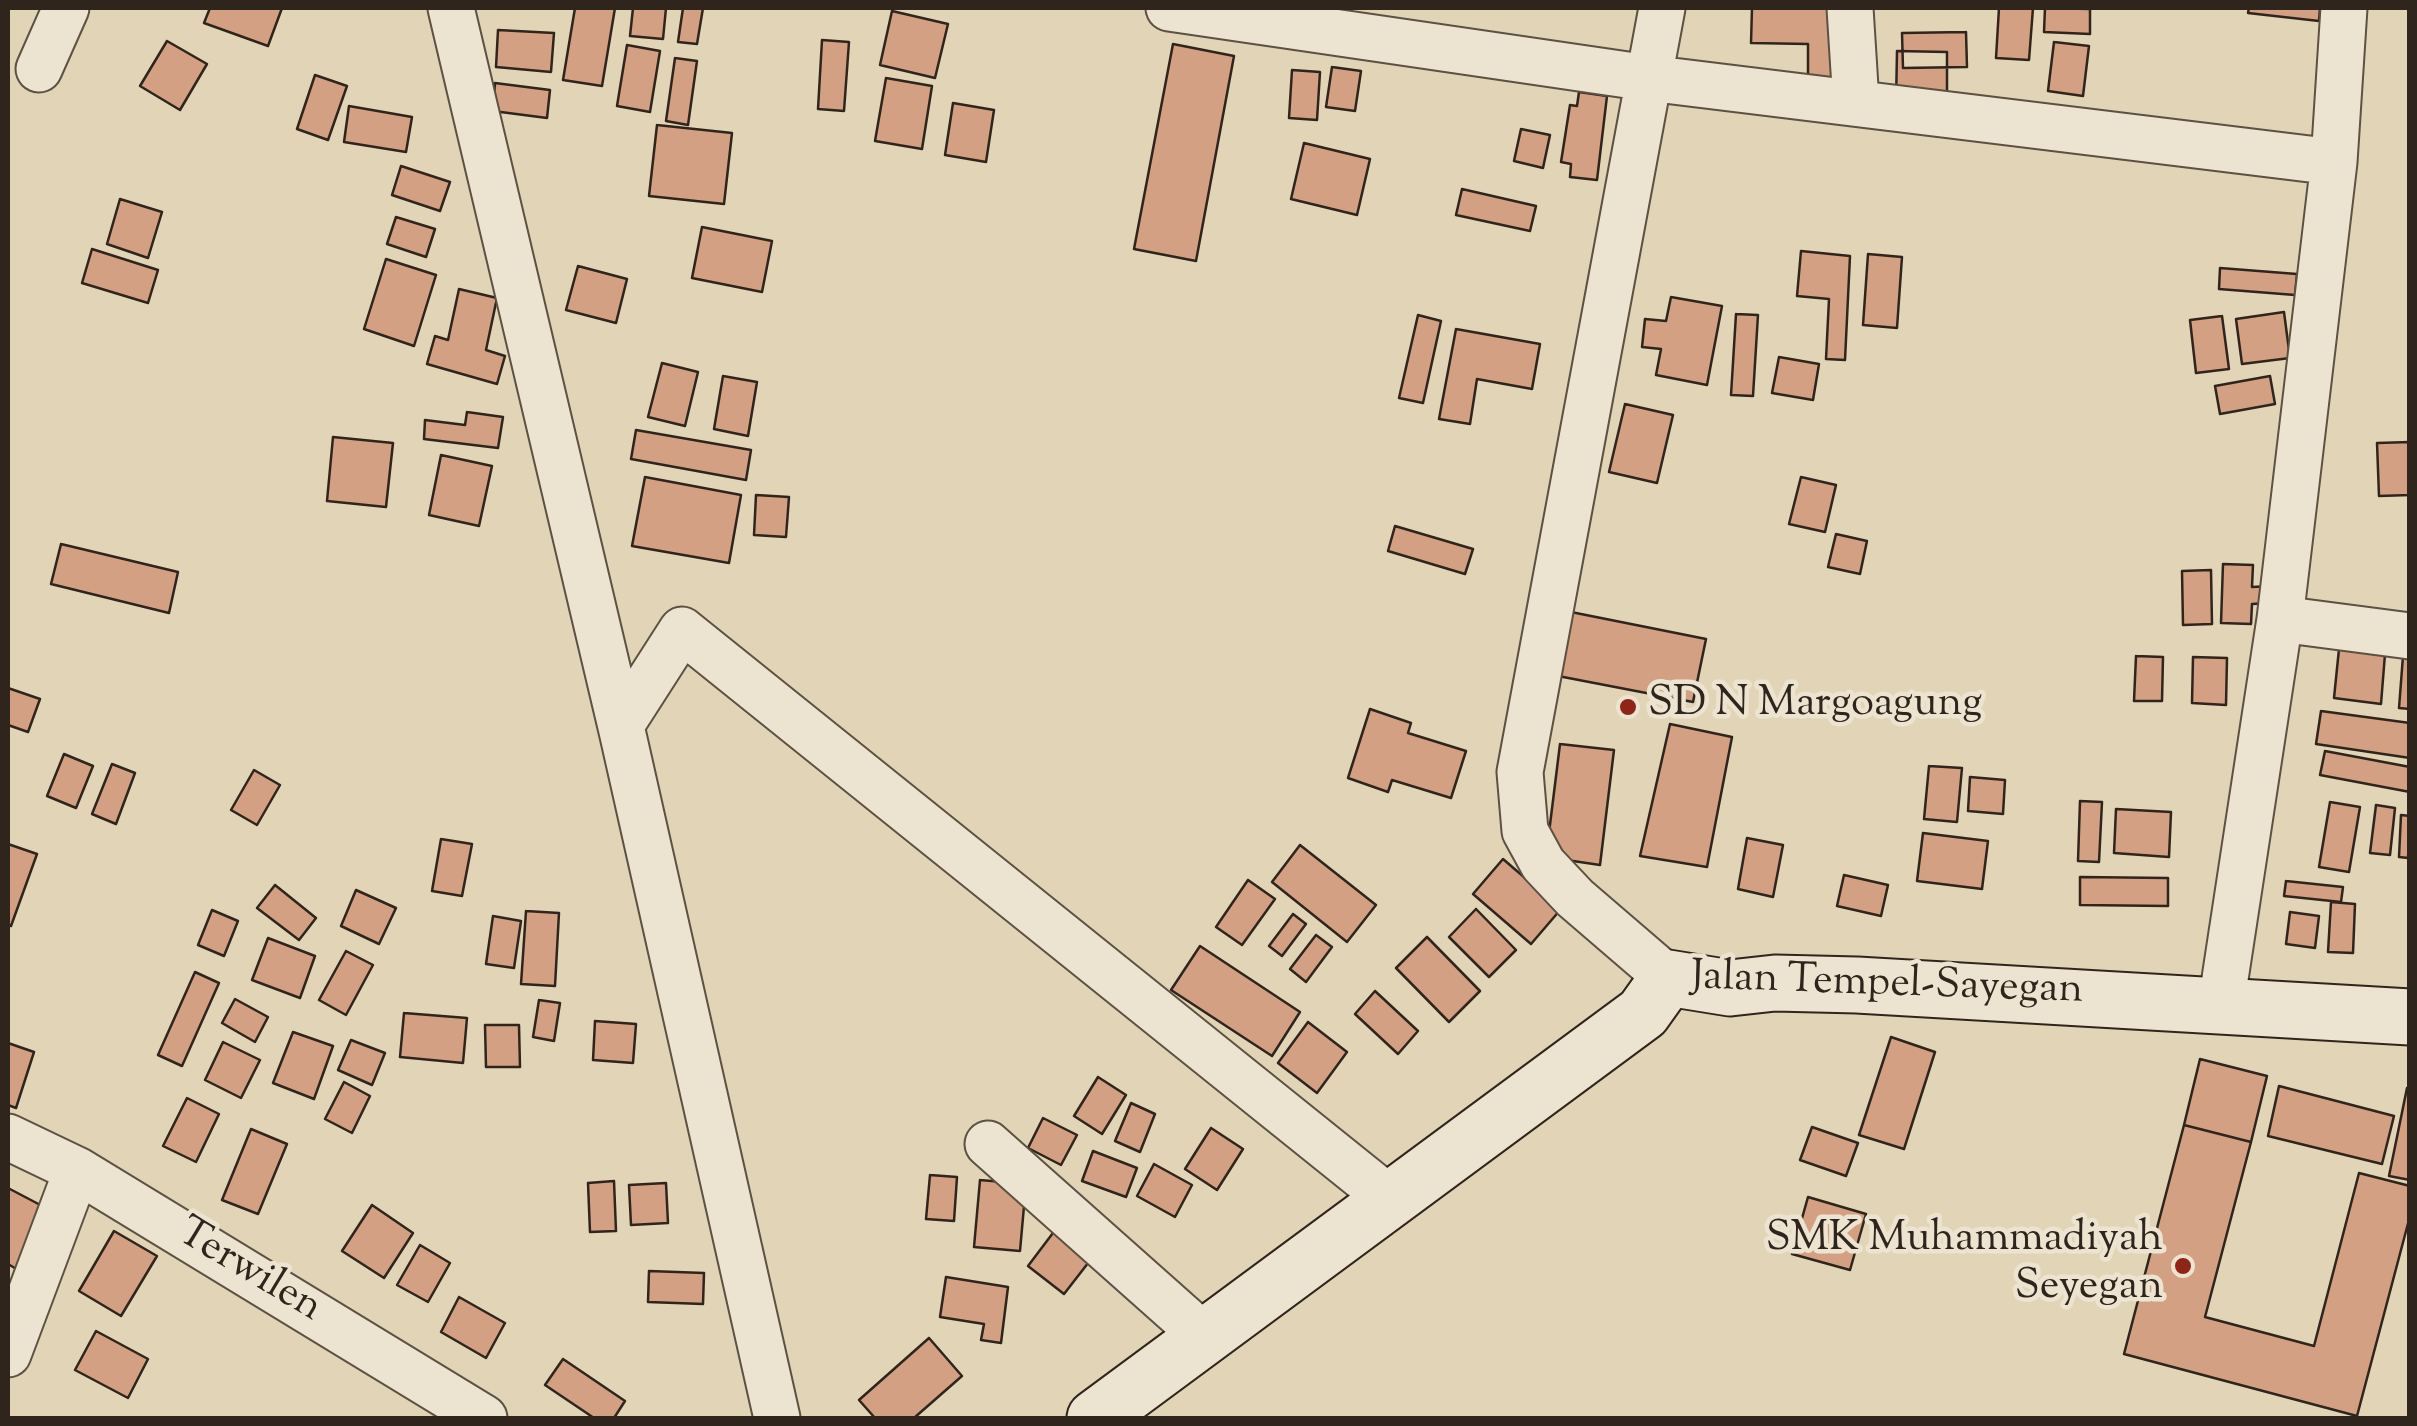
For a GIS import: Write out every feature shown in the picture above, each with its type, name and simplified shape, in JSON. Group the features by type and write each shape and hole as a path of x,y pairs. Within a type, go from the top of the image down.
{"main road":[{"name":"Jalan Tempel-Sayegan","path":"1096,1418 1643,1012 1668,978 1730,988 1775,983 1857,985 2410,1017"}],"street":[{"path":"39,68 66,8"},
{"path":"451,8 621,725 777,1418"},
{"path":"1169,8 1253,14 1648,78 2334,162"},
{"path":"1662,8 1520,772 1524,830 1543,864 1668,978"},
{"path":"1850,8 1856,103"},
{"path":"2222,1005 2280,618 2334,162 2344,8"},
{"path":"2280,618 2410,636"},
{"path":"621,725 682,630 1390,1199"},
{"name":"Terwilen","path":"8,1136 77,1170 484,1418"},
{"path":"988,1144 1204,1336"},
{"path":"8,1354 77,1170"}],"building":[{"path":"210,8 282,8 268,46 204,23"},
{"path":"575,8 615,8 602,86 563,80"},
{"path":"633,8 666,8 663,39 630,36"},
{"path":"683,8 703,8 697,44 678,42"},
{"path":"1752,8 1845,8 1845,83 1808,83 1808,44 1751,43"},
{"path":"1999,8 2033,8 2029,60 1996,58"},
{"path":"2045,8 2090,9 2090,34 2044,32"},
{"path":"2249,8 2320,8 2319,21 2248,13"},
{"path":"892,11 948,24 935,78 880,65"},
{"path":"498,30 554,33 551,72 496,67"},
{"path":"1966,32 1967,67 1903,68 1902,33"},
{"path":"822,40 849,42 844,111 818,109"},
{"path":"167,41 207,64 180,110 140,86"},
{"path":"2054,42 2089,46 2083,96 2048,91"},
{"path":"1173,44 1234,56 1196,261 1134,249"},
{"path":"627,45 660,51 650,112 617,106"},
{"path":"1897,51 1947,52 1947,104 1896,103"},
{"path":"675,58 697,61 688,125 666,121"},
{"path":"1332,67 1361,71 1355,111 1326,107"},
{"path":"1292,70 1320,72 1317,120 1289,118"},
{"path":"315,75 347,86 328,140 297,129"},
{"path":"886,78 932,86 922,149 875,141"},
{"path":"495,83 550,90 547,118 493,111"},
{"path":"1579,92 1607,96 1597,180 1570,177 1571,164 1561,162 1570,105 1577,106"},
{"path":"953,103 994,110 986,162 945,155"},
{"path":"349,106 412,117 406,152 344,142"},
{"path":"657,125 732,133 724,204 649,196"},
{"path":"1521,129 1550,135 1543,168 1514,161"},
{"path":"1304,143 1370,159 1357,215 1291,199"},
{"path":"401,166 450,182 440,211 392,195"},
{"path":"1462,189 1536,206 1530,231 1456,215"},
{"path":"120,199 162,212 148,258 107,244"},
{"path":"396,217 435,229 426,257 387,244"},
{"path":"702,227 772,241 762,292 692,278"},
{"path":"92,249 158,270 148,303 82,283"},
{"path":"1801,251 1850,256 1845,360 1826,359 1829,299 1797,296"},
{"path":"1868,254 1902,257 1897,328 1863,325"},
{"path":"386,259 436,275 414,346 364,329"},
{"path":"578,266 627,279 616,323 566,310"},
{"path":"2220,268 2297,274 2295,295 2219,289"},
{"path":"459,289 497,298 486,350 505,356 497,384 427,364 435,336 448,340"},
{"path":"1671,297 1722,306 1707,385 1656,375 1661,349 1642,347 1645,319 1666,321"},
{"path":"2284,312 2290,358 2242,364 2236,319"},
{"path":"1736,314 1758,315 1753,396 1731,395"},
{"path":"1418,315 1441,321 1423,403 1399,398"},
{"path":"2222,316 2229,369 2196,373 2190,320"},
{"path":"1456,329 1540,344 1532,389 1477,379 1470,424 1439,419"},
{"path":"1779,357 1819,364 1813,400 1772,393"},
{"path":"662,363 698,372 685,426 648,417"},
{"path":"723,376 757,382 748,436 714,429"},
{"path":"2270,376 2275,404 2220,414 2215,386"},
{"path":"1625,404 1673,415 1657,483 1609,472"},
{"path":"467,412 503,417 498,448 424,439 425,420 465,425"},
{"path":"636,430 751,450 746,480 631,459"},
{"path":"333,437 393,443 386,507 327,501"},
{"path":"2410,442 2410,495 2379,496 2377,443"},
{"path":"441,455 492,466 479,526 429,515"},
{"path":"645,477 741,495 729,563 632,546"},
{"path":"1801,477 1836,485 1825,532 1789,524"},
{"path":"756,495 789,497 786,537 754,535"},
{"path":"1395,526 1473,549 1465,574 1388,551"},
{"path":"1836,534 1867,541 1860,574 1828,567"},
{"path":"61,544 178,572 169,613 51,584"},
{"path":"2223,564 2253,565 2252,587 2272,586 2272,603 2252,604 2251,624 2221,623"},
{"path":"2211,570 2212,624 2183,625 2182,571"},
{"path":"1571,612 1706,639 1693,702 1558,676"},
{"path":"2339,649 2385,654 2381,704 2334,698"},
{"path":"2136,656 2163,657 2162,701 2134,701"},
{"path":"2403,656 2410,656 2410,709 2399,708"},
{"path":"2193,657 2227,658 2226,705 2192,703"},
{"path":"8,688 40,699 28,732 8,725"},
{"path":"1370,709 1411,723 1408,733 1466,751 1451,798 1392,780 1388,792 1348,778"},
{"path":"2321,711 2410,723 2410,758 2316,744"},
{"path":"1670,724 1732,737 1707,867 1640,856"},
{"path":"1560,744 1614,750 1600,865 1546,857"},
{"path":"2325,751 2410,767 2410,792 2320,775"},
{"path":"64,754 93,766 76,808 47,796"},
{"path":"112,764 135,773 116,824 92,814"},
{"path":"1929,766 1962,768 1957,822 1924,819"},
{"path":"254,770 280,785 257,825 231,810"},
{"path":"1970,777 2005,780 2003,814 1968,811"},
{"path":"2080,801 2102,802 2099,862 2078,861"},
{"path":"2330,802 2360,807 2349,872 2319,867"},
{"path":"2376,805 2395,808 2390,855 2370,853"},
{"path":"2116,809 2171,812 2169,857 2114,853"},
{"path":"2401,815 2410,816 2408,858 2399,857"},
{"path":"1923,833 1988,841 1982,889 1917,881"},
{"path":"1747,838 1783,845 1773,897 1738,889"},
{"path":"441,839 472,844 462,896 432,891"},
{"path":"8,844 37,854 11,926 8,925"},
{"path":"1300,845 1376,905 1347,942 1272,882"},
{"path":"1503,859 1561,909 1531,944 1473,894"},
{"path":"1844,875 1888,885 1881,916 1837,906"},
{"path":"2080,877 2168,878 2168,906 2080,905"},
{"path":"1248,880 1275,899 1242,945 1216,927"},
{"path":"2286,881 2343,887 2341,902 2284,896"},
{"path":"275,885 316,918 299,940 257,908"},
{"path":"356,890 396,908 379,944 341,926"},
{"path":"2331,902 2355,904 2353,953 2328,952"},
{"path":"1476,909 1516,950 1489,977 1449,937"},
{"path":"212,910 238,921 224,956 198,945"},
{"path":"526,911 559,913 555,986 521,984"},
{"path":"2290,912 2319,916 2315,948 2286,944"},
{"path":"1293,914 1306,924 1282,956 1269,946"},
{"path":"493,916 521,921 514,968 486,964"},
{"path":"1316,935 1332,947 1306,982 1290,969"},
{"path":"1427,937 1480,991 1449,1022 1396,968"},
{"path":"268,938 315,956 300,998 252,980"},
{"path":"1200,946 1300,1012 1272,1056 1171,990"},
{"path":"346,951 373,965 346,1015 319,1000"},
{"path":"195,972 219,983 182,1066 158,1055"},
{"path":"1375,991 1418,1031 1398,1054 1355,1014"},
{"path":"235,999 268,1017 255,1042 222,1023"},
{"path":"539,1000 560,1003 554,1041 533,1037"},
{"path":"404,1013 467,1018 463,1063 400,1057"},
{"path":"595,1021 636,1024 633,1063 593,1060"},
{"path":"1308,1022 1347,1052 1317,1093 1278,1063"},
{"path":"485,1025 519,1025 520,1067 486,1067"},
{"path":"293,1032 333,1046 314,1099 273,1083"},
{"path":"1891,1037 1935,1052 1904,1149 1859,1135"},
{"path":"351,1040 385,1053 372,1085 338,1070"},
{"path":"223,1042 260,1060 241,1098 205,1080"},
{"path":"8,1043 34,1052 16,1108 8,1105"},
{"path":"2200,1059 2267,1076 2251,1142 2184,1125"},
{"path":"1098,1077 1126,1095 1102,1134 1074,1116"},
{"path":"344,1082 370,1096 352,1133 325,1119"},
{"path":"2279,1086 2394,1116 2382,1164 2268,1136"},
{"path":"2410,1088 2410,1180 2389,1176"},
{"path":"187,1098 219,1114 196,1162 163,1146"},
{"path":"1131,1103 1155,1114 1140,1152 1115,1141"},
{"path":"1043,1118 1077,1135 1061,1165 1028,1148"},
{"name":"SMK Muhammadiyah Seyegan","path":"2184,1125 2251,1142 2205,1317 2314,1346 2359,1173 2410,1186 2410,1216 2357,1416 2124,1354"},
{"path":"1812,1127 1858,1143 1846,1176 1800,1160"},
{"path":"1211,1128 1243,1149 1217,1190 1185,1169"},
{"path":"251,1129 287,1144 258,1214 222,1200"},
{"path":"1093,1151 1137,1168 1126,1197 1082,1181"},
{"path":"1154,1164 1192,1185 1175,1217 1137,1196"},
{"path":"930,1175 957,1177 954,1221 926,1219"},
{"path":"980,1180 1026,1184 1020,1251 974,1247"},
{"path":"614,1181 616,1231 590,1232 588,1183"},
{"path":"666,1183 668,1223 631,1225 629,1185"},
{"path":"8,1188 48,1209 18,1270 8,1264"},
{"path":"1808,1197 1866,1214 1850,1270 1792,1254"},
{"path":"372,1205 413,1233 384,1278 342,1251"},
{"path":"1062,1221 1099,1249 1064,1294 1028,1266"},
{"path":"114,1231 157,1256 121,1316 79,1291"},
{"path":"420,1245 450,1263 428,1302 397,1285"},
{"path":"649,1271 704,1273 703,1304 648,1302"},
{"path":"946,1277 1008,1287 1001,1343 981,1340 984,1324 940,1317"},
{"path":"459,1297 505,1323 486,1358 441,1332"},
{"path":"96,1331 148,1359 128,1398 75,1370"},
{"path":"929,1338 962,1376 914,1418 875,1418 859,1400"},
{"path":"563,1359 625,1401 614,1418 594,1418 545,1385"}],"place":[{"name":"SD N Margoagung","path":"1628,707"},
{"name":"SMK Muhammadiyah Seyegan","path":"2183,1266"}]}
